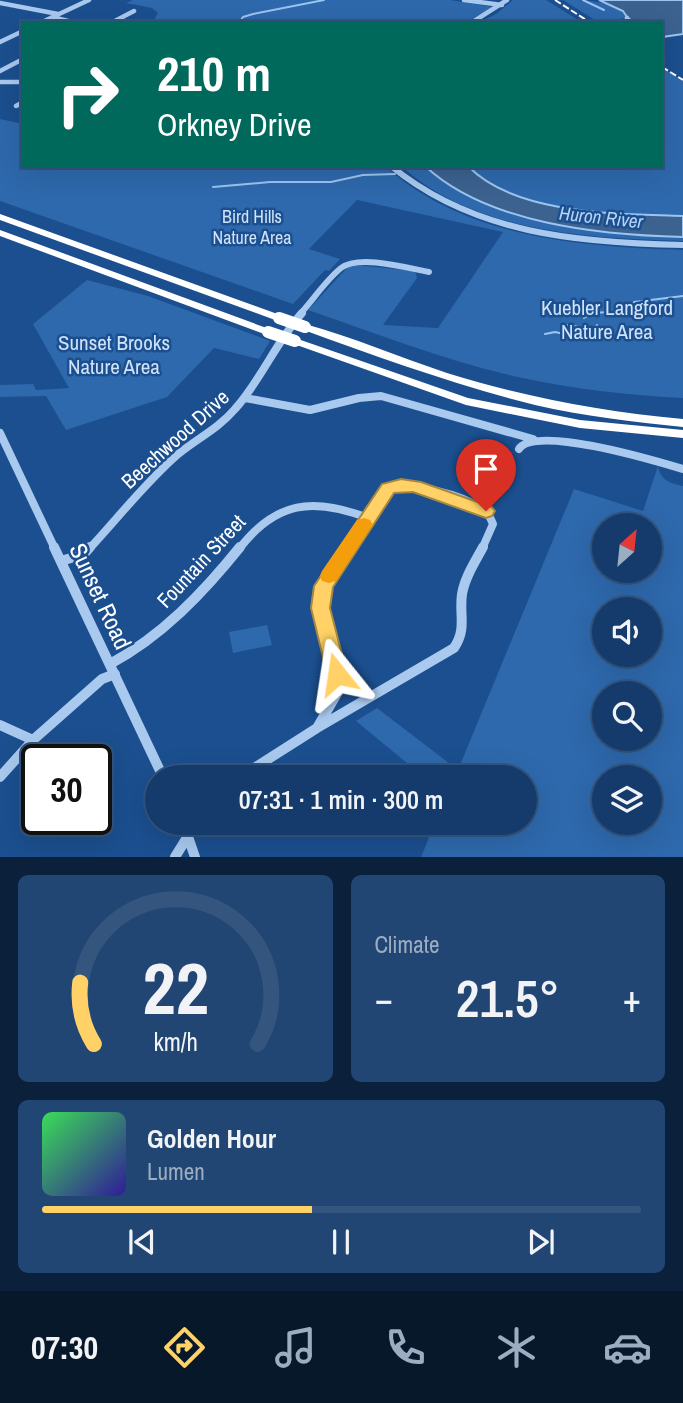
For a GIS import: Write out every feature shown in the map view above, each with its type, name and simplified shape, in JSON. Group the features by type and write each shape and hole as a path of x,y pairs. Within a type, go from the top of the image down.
{"highway":[{"path":"0,218 488,390 590,413 683,423"},
{"path":"0,233 268,332 466,401 580,424 683,433"}],"street":[{"path":"44,21 89,0"},
{"path":"464,0 502,5"},
{"path":"474,21 507,0"},
{"path":"0,3 70,21"},
{"path":"115,21 134,11"},
{"path":"0,43 21,32"},
{"path":"0,71 21,60"},
{"path":"0,82 21,82"},
{"path":"16,106 21,103"},
{"path":"393,168 411,183 446,202 506,225 596,242 683,245"},
{"name":"Beechwood Drive","path":"61,561 84,554 176,456 220,425 245,398 289,327 340,269 351,264 396,264 429,272"},
{"path":"245,398 310,410 359,398 382,396 533,439 637,455 683,469"},
{"name":"Sunset Road","path":"0,433 157,765"},
{"path":"519,449 525,442 533,439"},
{"path":"259,765 454,648 463,637 465,625 462,596 468,576 491,533 491,517 474,506 415,486 401,485 388,489 323,586 320,608 339,690 317,728"},
{"name":"Fountain Street","path":"0,777 33,740 112,669 178,615 224,567 246,538 266,520 283,510 328,507 368,518"},
{"path":"0,725 33,740"},
{"path":"175,857 188,836"},
{"path":"188,836 195,857"}],"green space":[{"path":"133,0 450,0 494,7 468,21 153,21 158,13 152,8 126,3"},
{"path":"513,0 546,0 580,21 482,21"},
{"path":"563,0 606,4 629,17 597,21"},
{"path":"663,69 683,81 683,216 570,209 540,203 488,182 470,168 663,168"},
{"path":"0,119 21,124 21,168 388,168 417,190 451,209 525,234 604,246 683,250 683,398 600,391 491,371 308,310 348,267 355,265 415,271 417,278 383,325 438,328 503,232 357,200 309,249 340,259 329,271 325,270 293,304 0,201"},
{"path":"404,168 428,168 451,186 480,201 546,223 617,233 683,237 683,241 571,234 534,228 463,206 431,188"},
{"name":"Sunset Brooks Nature Area","path":"87,280 148,296 270,341 259,359 214,348 167,397 66,430 46,396 0,397 0,385 33,384 36,390 69,388 33,324"},
{"path":"658,466 666,480 683,486 683,857 421,857 430,835 537,835 537,765 460,765 574,489 643,511"},
{"path":"267,625 272,645 233,653 229,632"},
{"path":"377,708 451,765 409,765 356,721"}],"water":[{"path":"599,0 683,0 683,34 663,37 663,21 630,21 623,11"},
{"name":"Huron River","path":"428,168 470,168 488,182 513,194 569,209 683,216 683,237 617,233 546,222 480,201 451,186"}],"waterway":[{"path":"240,21 243,17 253,14 324,0"},
{"path":"583,0 604,10"},
{"path":"213,187 270,182 331,182 363,175 395,174"},
{"path":"584,318 592,313 628,311 634,302 683,296"},
{"path":"545,334 555,332 569,335 571,331 568,325 593,329 597,325"}],"railway":[{"path":"555,0 588,21"},
{"path":"663,68 683,80"}],"slow traffic":[{"path":"329,576 364,525"}],"route":[{"path":"337,674 320,608 323,586 388,489 401,485 415,486 486,511"}],"park label":[{"name":"Bird Hills Nature Area","path":"252,226"},
{"name":"Kuebler Langford Nature Area","path":"607,319"}]}
